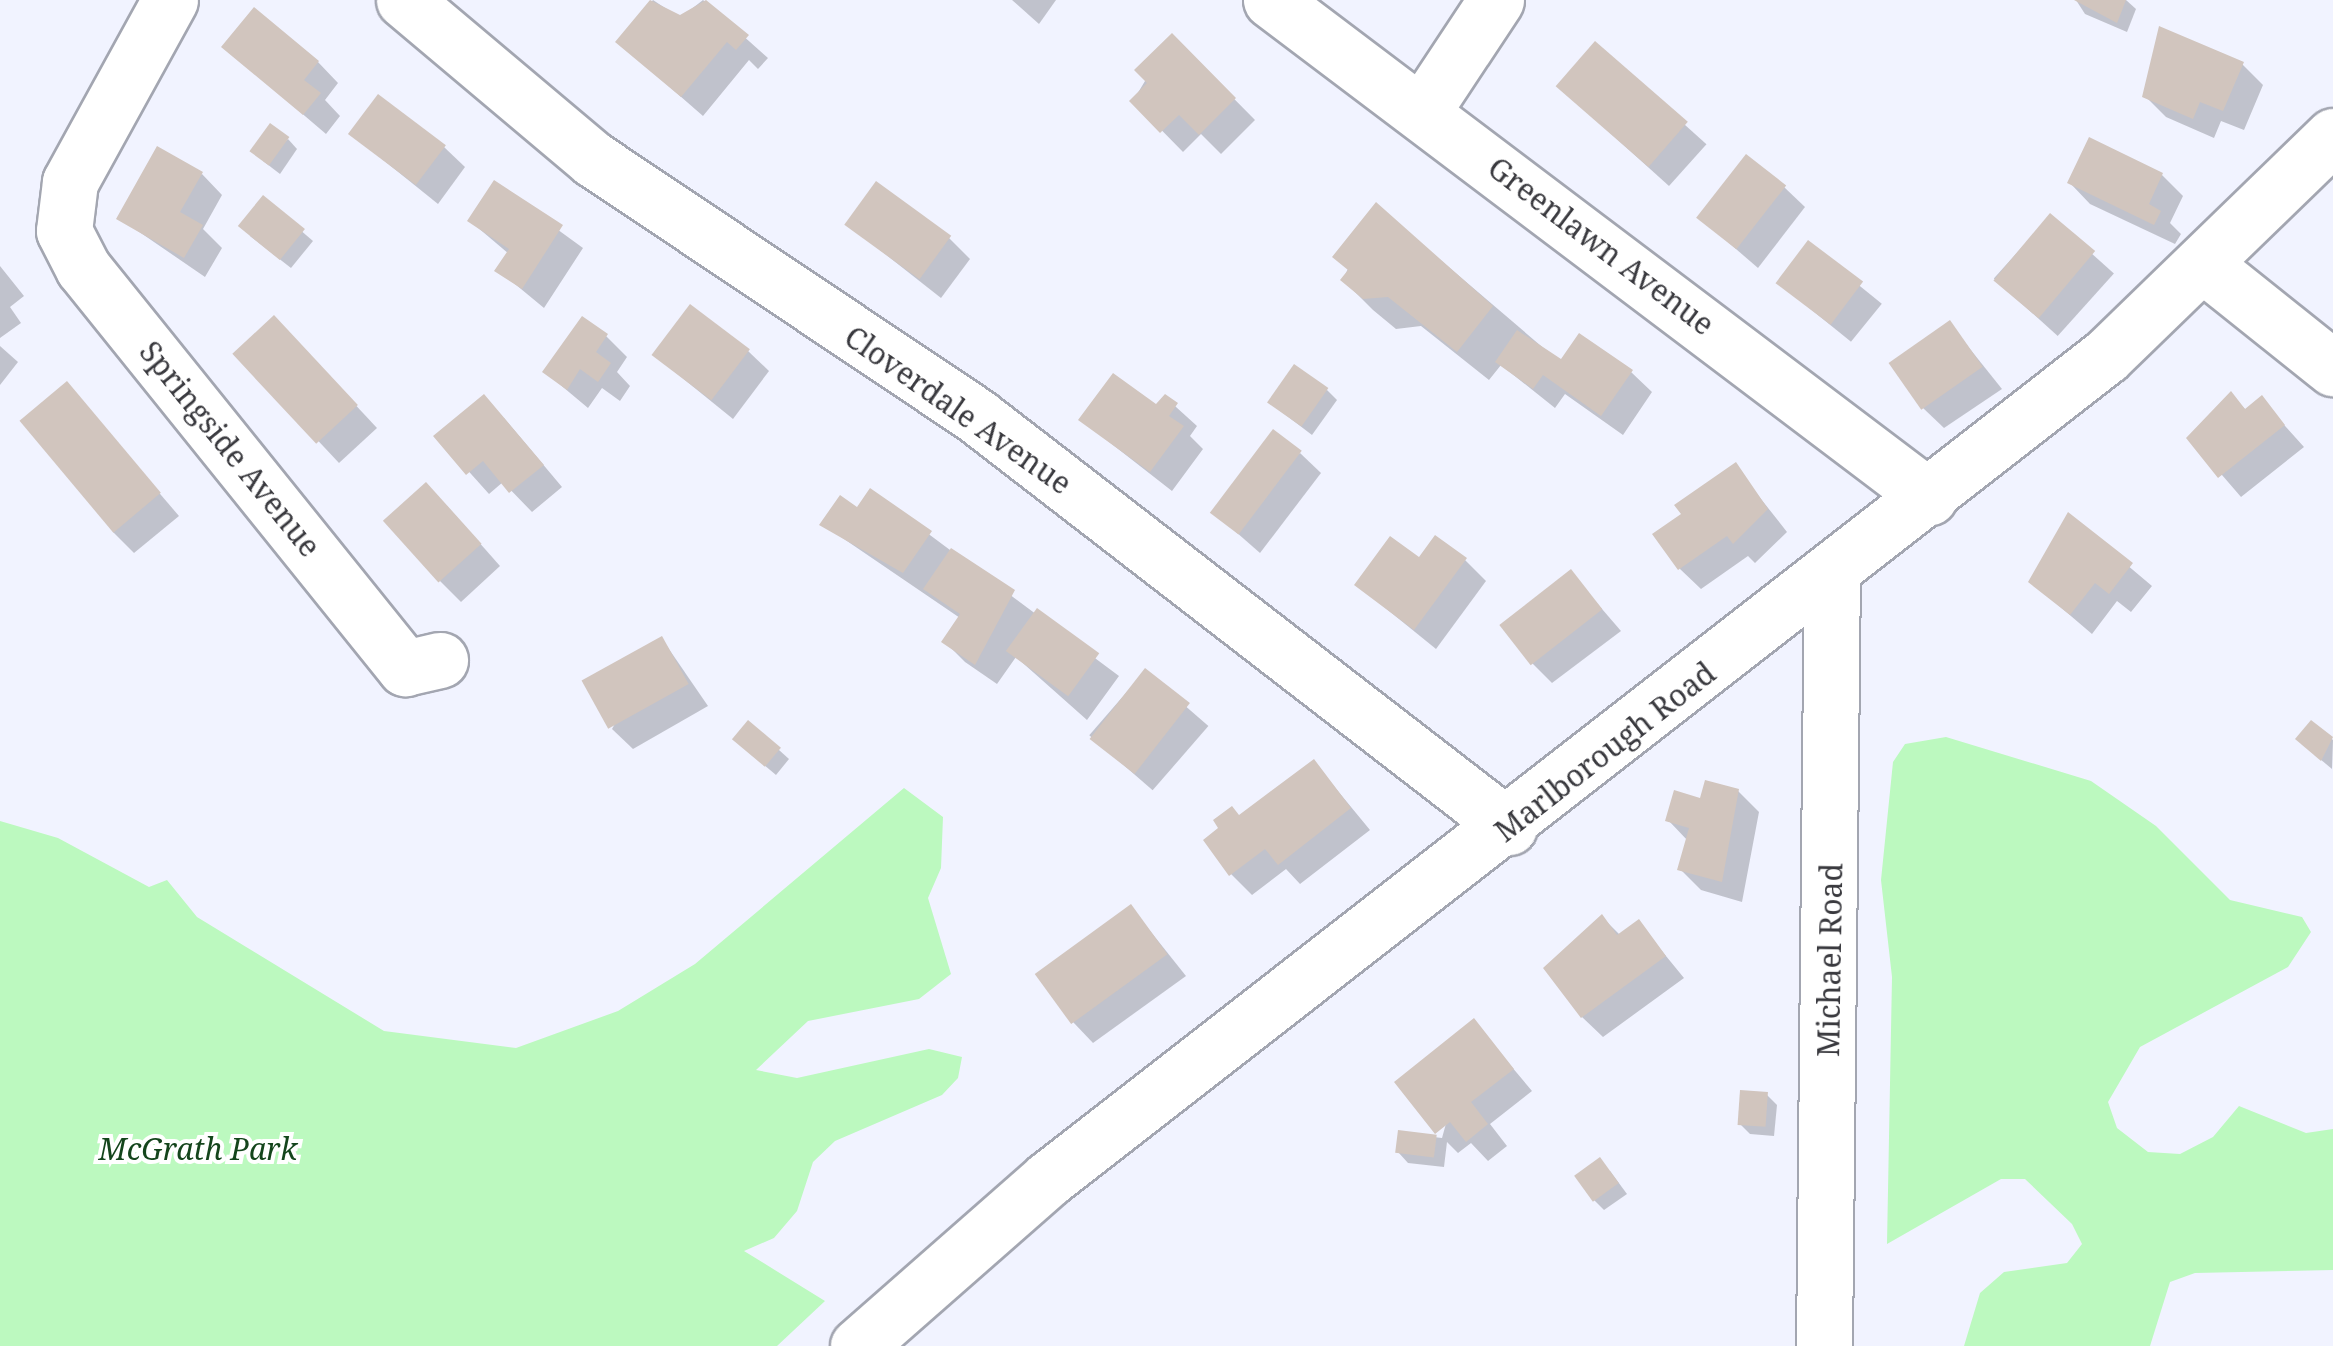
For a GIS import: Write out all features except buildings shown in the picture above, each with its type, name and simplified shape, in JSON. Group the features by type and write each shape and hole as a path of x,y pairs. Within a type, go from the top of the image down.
{"street":[{"name":"Springside Avenue","path":"170,0 70,182 65,225 83,268 422,664"},
{"name":"Cloverdale Avenue","path":"404,0 593,158 978,417 1508,827"},
{"name":"Greenlawn Avenue","path":"1270,0 1929,497"},
{"path":"1422,112 1496,0"},
{"name":"Marlborough Road","path":"858,1346 1048,1179 1508,827 1929,497 2205,266 2333,136"},
{"path":"2205,266 2333,368"},
{"name":"Michael Road","path":"1824,1346 1832,574"}],"green space":[{"path":"1946,737 2091,781 2156,826 2230,900 2302,917 2311,932 2288,967 2140,1047 2108,1102 2117,1128 2148,1152 2180,1154 2213,1137 2239,1106 2306,1133 2333,1129 2333,1270 2195,1273 2170,1282 2150,1346 1964,1346 1980,1293 2004,1272 2067,1263 2082,1244 2072,1224 2025,1179 2001,1179 1887,1244 1892,977 1881,880 1893,762 1905,744"},
{"name":"McGrath Park","path":"904,788 943,817 941,868 928,898 951,974 919,999 808,1021 756,1070 797,1078 929,1049 962,1057 958,1078 942,1095 835,1141 813,1162 797,1211 774,1238 744,1251 825,1301 777,1346 0,1346 0,821 58,838 149,887 167,880 197,917 384,1031 516,1048 618,1011 695,964"}]}
